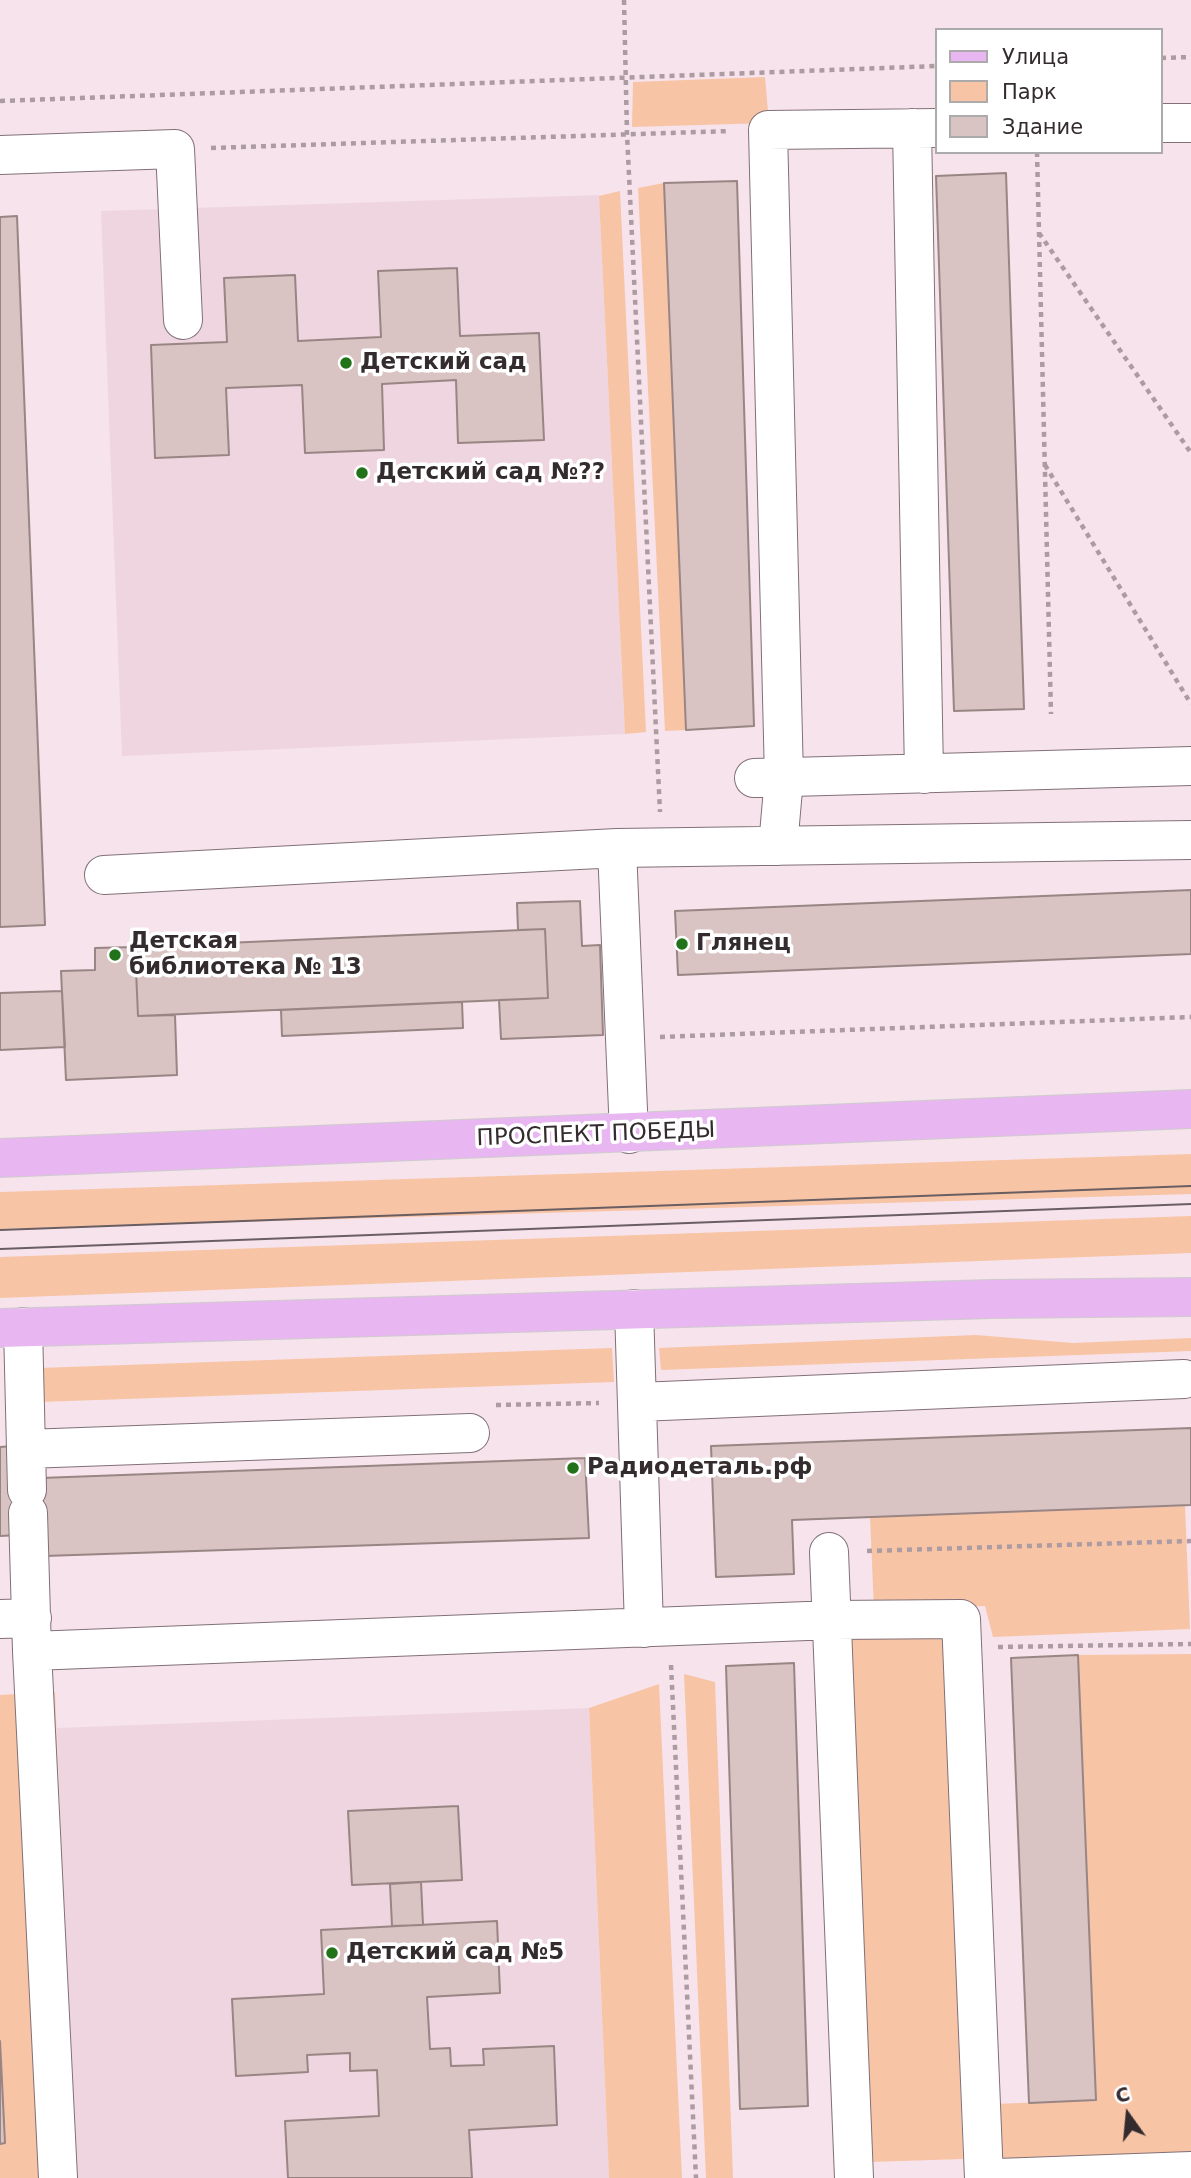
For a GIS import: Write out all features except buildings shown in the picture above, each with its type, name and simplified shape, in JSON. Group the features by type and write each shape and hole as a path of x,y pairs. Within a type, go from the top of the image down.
{"main road":[{"name":"ПРОСПЕКТ ПОБЕДЫ","path":"0,1158 1191,1109"},
{"path":"11,1327 634,1309 1191,1297"}],"lane":[{"path":"1163,123 1191,123"},
{"path":"778,846 769,778 768,130 924,128 924,774"},
{"path":"0,155 175,149 183,320"},
{"path":"769,778 1191,766"},
{"path":"104,875 617,848 1191,840"},
{"path":"617,848 629,1134"},
{"path":"634,1309 657,1628"},
{"path":"11,1327 26,1449 28,1502 21,1629 58,2178"},
{"path":"639,1402 1184,1379"},
{"path":"26,1449 470,1433"},
{"path":"830,1552 854,2178"},
{"path":"21,1629 657,1628 833,1620 961,1619 984,2178"},
{"path":"998,2178 1191,2171"}],"path":[{"path":"624,0 628,78 627,134 662,848"},
{"path":"1163,58 1191,57"},
{"path":"0,101 936,66"},
{"path":"175,149 768,130"},
{"path":"1037,154 1051,713"},
{"path":"1039,232 1191,453"},
{"path":"1045,464 1191,704"},
{"path":"625,1038 1191,1017"},
{"path":"830,1552 1191,1541"},
{"path":"657,1628 696,2178"},
{"path":"963,1648 1191,1644"}],"shaded area":[{"name":"Детский сад №??","path":"599,195 625,734 122,756 101,211"},
{"name":"Детский сад №5","path":"589,1708 609,2178 73,2178 57,1728"}],"green space":[{"path":"765,77 769,123 632,127 633,82"},
{"path":"664,183 686,730 665,731 638,188"},
{"path":"620,191 646,732 625,734 599,196"},
{"path":"1191,1154 1191,1194 0,1229 0,1192"},
{"path":"1191,1216 1191,1253 0,1298 0,1257"},
{"path":"976,1335 1073,1343 1191,1338 1191,1351 661,1370 659,1348"},
{"path":"612,1348 614,1382 40,1402 39,1368"},
{"path":"1185,1506 1190,1629 993,1637 985,1606 874,1610 870,1517"},
{"path":"944,1638 963,2159 870,2162 851,1639"},
{"path":"1191,1654 1191,2159 995,2165 994,2104 1096,2100 1078,1655"},
{"path":"684,1674 715,1682 733,2178 706,2178"},
{"path":"659,1684 682,2178 609,2178 589,1708"},
{"path":"55,1692 73,2178 0,2178 0,2144 5,2143 0,2041 0,1695"}],"tram line":[{"path":"0,1230 1191,1186"},
{"path":"0,1249 1191,1204"}],"place":[{"name":"Детский сад","path":"346,363"},
{"name":"Детский сад №??","path":"362,473"},
{"name":"Глянец","path":"682,944"},
{"name":"Детская библиотека № 13","path":"115,955"},
{"name":"Радиодеталь.рф","path":"573,1468"},
{"name":"Детский сад №5","path":"332,1953"}]}
